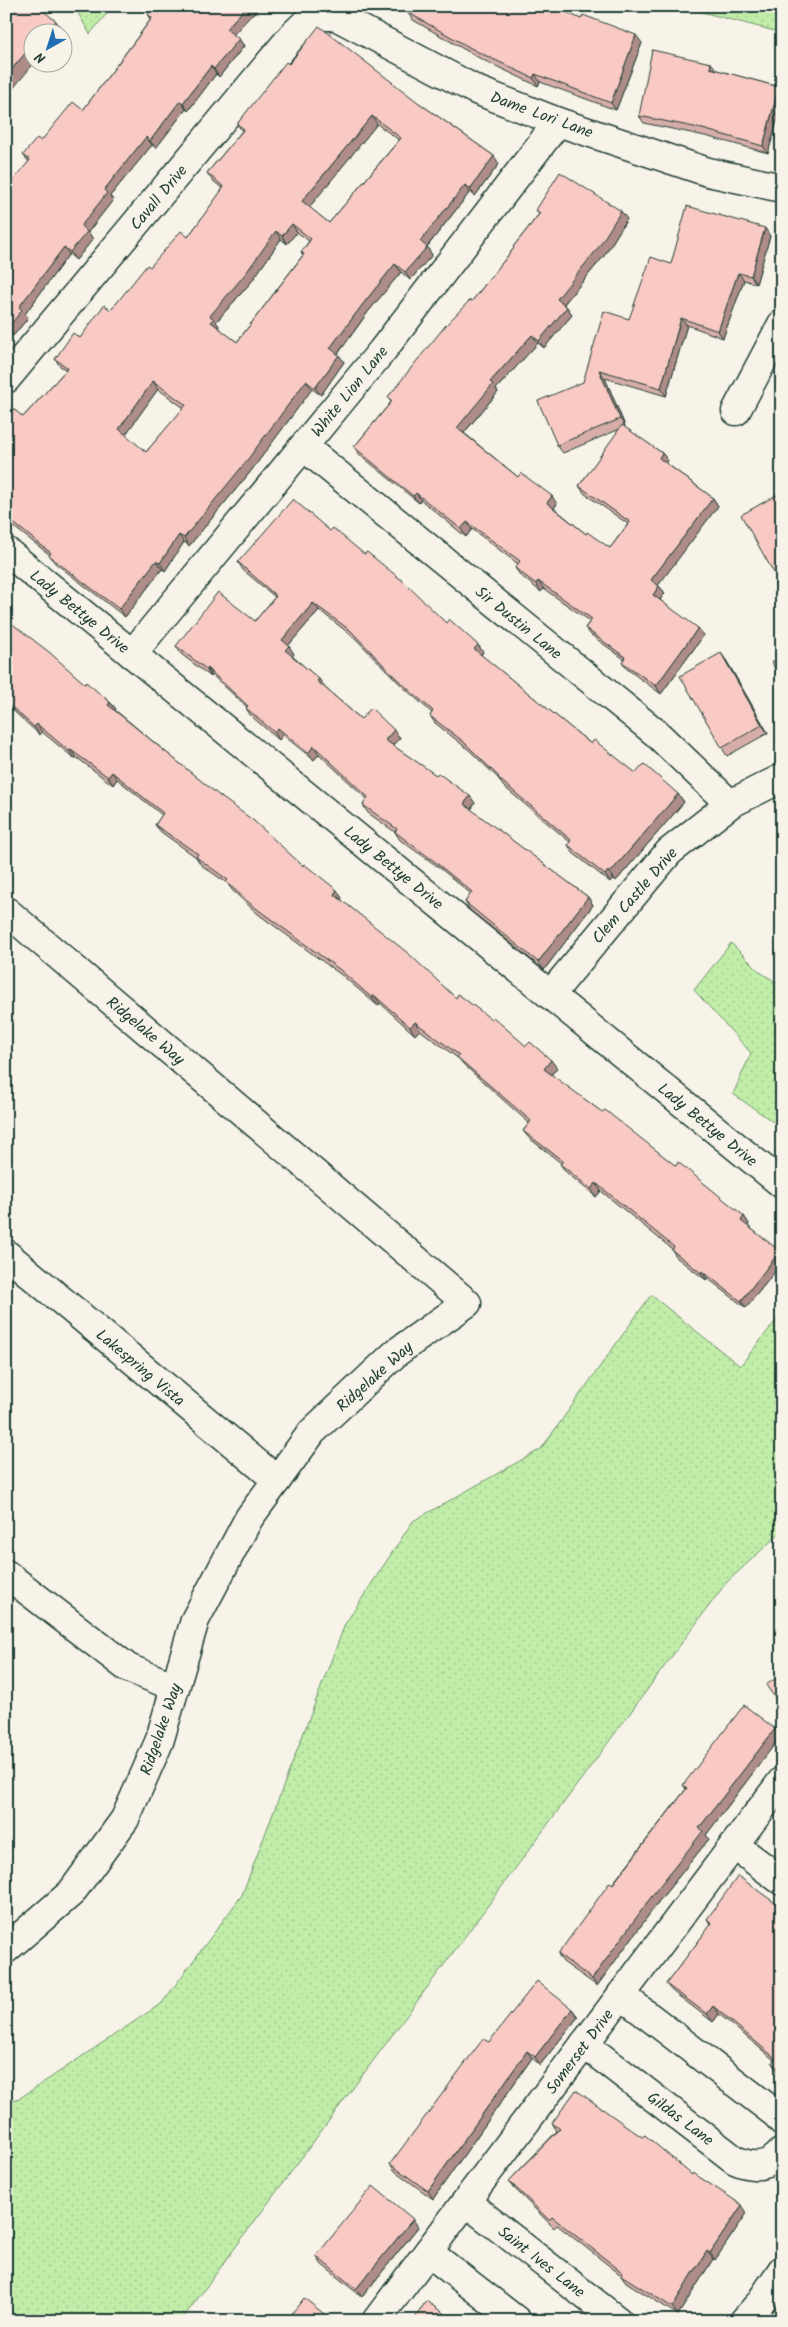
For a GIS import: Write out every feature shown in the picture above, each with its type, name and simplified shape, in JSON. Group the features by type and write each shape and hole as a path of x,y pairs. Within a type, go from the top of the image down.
{"street":[{"name":"Dame Lori Lane","path":"313,16 336,16 476,90 558,122 708,172 782,188"},
{"name":"Cavall Drive","path":"6,379 293,35 313,16"},
{"name":"White Lion Lane","path":"132,654 382,351 558,122"},
{"path":"736,411 782,324"},
{"name":"Sir Dustin Lane","path":"304,446 656,733 730,804"},
{"name":"Lady Bettye Drive","path":"6,551 782,1184"},
{"name":"Clem Castle Drive","path":"550,995 669,852 730,804 782,778"},
{"name":"Ridgelake Way","path":"6,911 467,1303 397,1352 312,1432 249,1518 195,1620 159,1742 126,1819 71,1894 6,1949"},
{"name":"Lakespring Vista","path":"6,1254 277,1480"},
{"path":"6,1574 128,1668 175,1687"},
{"name":"Somerset Drive","path":"376,2321 782,1781"},
{"path":"734,1845 782,1881"},
{"path":"622,1994 776,2114 782,2121"},
{"name":"Gildas Lane","path":"584,2044 735,2160 750,2166 760,2166 777,2158 782,2152"},
{"name":"Saint Ives Lane","path":"466,2202 618,2321"},
{"path":"428,2252 517,2321"},
{"path":"744,2321 759,2304 782,2270"}],"green space":[{"path":"74,6 113,6 90,34"},
{"path":"679,6 782,6 782,33"},
{"path":"731,943 760,972 782,986 782,1128 733,1094 751,1053 694,990"},
{"path":"651,1295 740,1366 782,1313 782,1531 726,1583 181,2321 6,2321 6,2102 20,2098 162,2003 242,1895 345,1624 413,1521 541,1449"}],"building":[{"path":"6,6 37,6 56,21 22,22 22,57 6,76"},
{"path":"154,6 247,6 226,29 239,39 214,69 211,66 183,103 180,101 150,141 146,137 104,190 107,193 81,226 87,232 70,252 64,247 19,307 22,310 8,328 6,327 6,189 30,160 23,155 37,138 41,141 73,102 83,110 152,18 148,14"},
{"path":"410,6 553,6 581,19 583,15 636,35 611,103 535,74 533,78 476,51 407,12"},
{"path":"319,26 419,103 494,156 470,189 465,185 420,241 427,247 405,272 395,264 363,304 330,348 339,355 315,388 306,381 245,463 184,538 179,535 160,563 156,561 119,609 49,556 51,553 6,517 6,408 9,405 23,417 68,368 55,359 73,333 80,338 104,305 111,310 147,265 150,267 181,231 188,237 224,187 207,173 244,129 237,124 286,62 289,64","holes":["372,116 401,138 329,223 302,201","292,224 311,239 301,252 304,254 237,342 211,322 214,319 210,316 246,273 276,231 282,236","153,381 186,405 146,452 119,429"]},
{"path":"652,50 711,63 710,68 779,87 763,146 699,128 639,116"},
{"path":"560,172 621,211 598,248 557,299 567,307 539,341 532,335 490,382 493,384 457,428 518,477 521,473 552,496 547,503 586,534 587,532 610,548 630,522 579,486 622,425 662,453 659,458 713,498 651,580 659,586 653,595 698,628 656,686 622,662 625,657 585,628 592,619 538,581 536,584 515,568 520,561 467,522 461,529 416,493 413,496 354,447 392,401 388,397 411,368 446,325 470,300 472,301 514,248 540,213 536,210"},
{"path":"687,206 765,228 751,276 738,273 718,331 681,318 661,388 599,370 620,419 557,445 538,401 583,382 604,311 629,319 651,257 671,264"},
{"path":"782,457 782,466 778,464"},
{"path":"782,492 782,578 778,580 741,515"},
{"path":"293,499 330,531 333,528 364,554 367,552 404,582 446,623 449,619 478,645 474,649 591,744 594,740 636,773 644,764 678,794 610,873 608,871 605,875 568,845 571,840 498,778 464,742 430,716 433,711 396,678 351,631 313,603 282,640 289,646 285,650 361,719 371,708 394,730 385,740 436,775 438,773 470,796 464,804 588,897 538,962 465,902 472,892 395,832 397,829 363,805 368,797 314,746 308,753 278,728 274,732 246,708 248,706 207,668 176,646 218,592 255,621 276,596 238,562"},
{"path":"6,619 49,652 85,684 86,682 110,702 108,705 221,797 254,821 303,866 304,864 337,890 334,894 409,954 456,998 458,994 491,1019 493,1017 526,1046 530,1042 551,1060 544,1069 602,1112 605,1110 676,1166 678,1162 744,1216 741,1221 780,1251 741,1301 672,1250 674,1247 596,1183 591,1189 560,1164 563,1161 523,1131 531,1121 457,1057 459,1055 415,1022 410,1027 374,995 372,998 339,969 253,906 226,882 228,880 196,857 198,854 155,825 163,813 112,772 108,777 71,750 69,751 37,724 34,727 6,702"},
{"path":"721,653 762,725 722,748 680,676"},
{"path":"782,658 782,685 772,662"},
{"path":"782,1674 782,1708 766,1685"},
{"path":"744,1705 775,1729 699,1828 703,1831 654,1893 592,1979 558,1954 610,1882 613,1884 687,1788 683,1785"},
{"path":"738,1876 782,1908 782,2071 772,2063 775,2058 713,2006 707,2014 666,1984 712,1923 707,1919"},
{"path":"537,1981 572,2009 535,2057 527,2051 428,2191 390,2164 483,2039 489,2042"},
{"path":"576,2090 642,2137 645,2135 692,2175 693,2173 742,2205 710,2253 707,2251 672,2307 621,2275 622,2272 552,2217 549,2220 509,2181 560,2129 552,2123"},
{"path":"373,2186 413,2219 356,2289 316,2256"},
{"path":"304,2298 333,2321 286,2321"},
{"path":"426,2301 455,2321 413,2321"}]}
